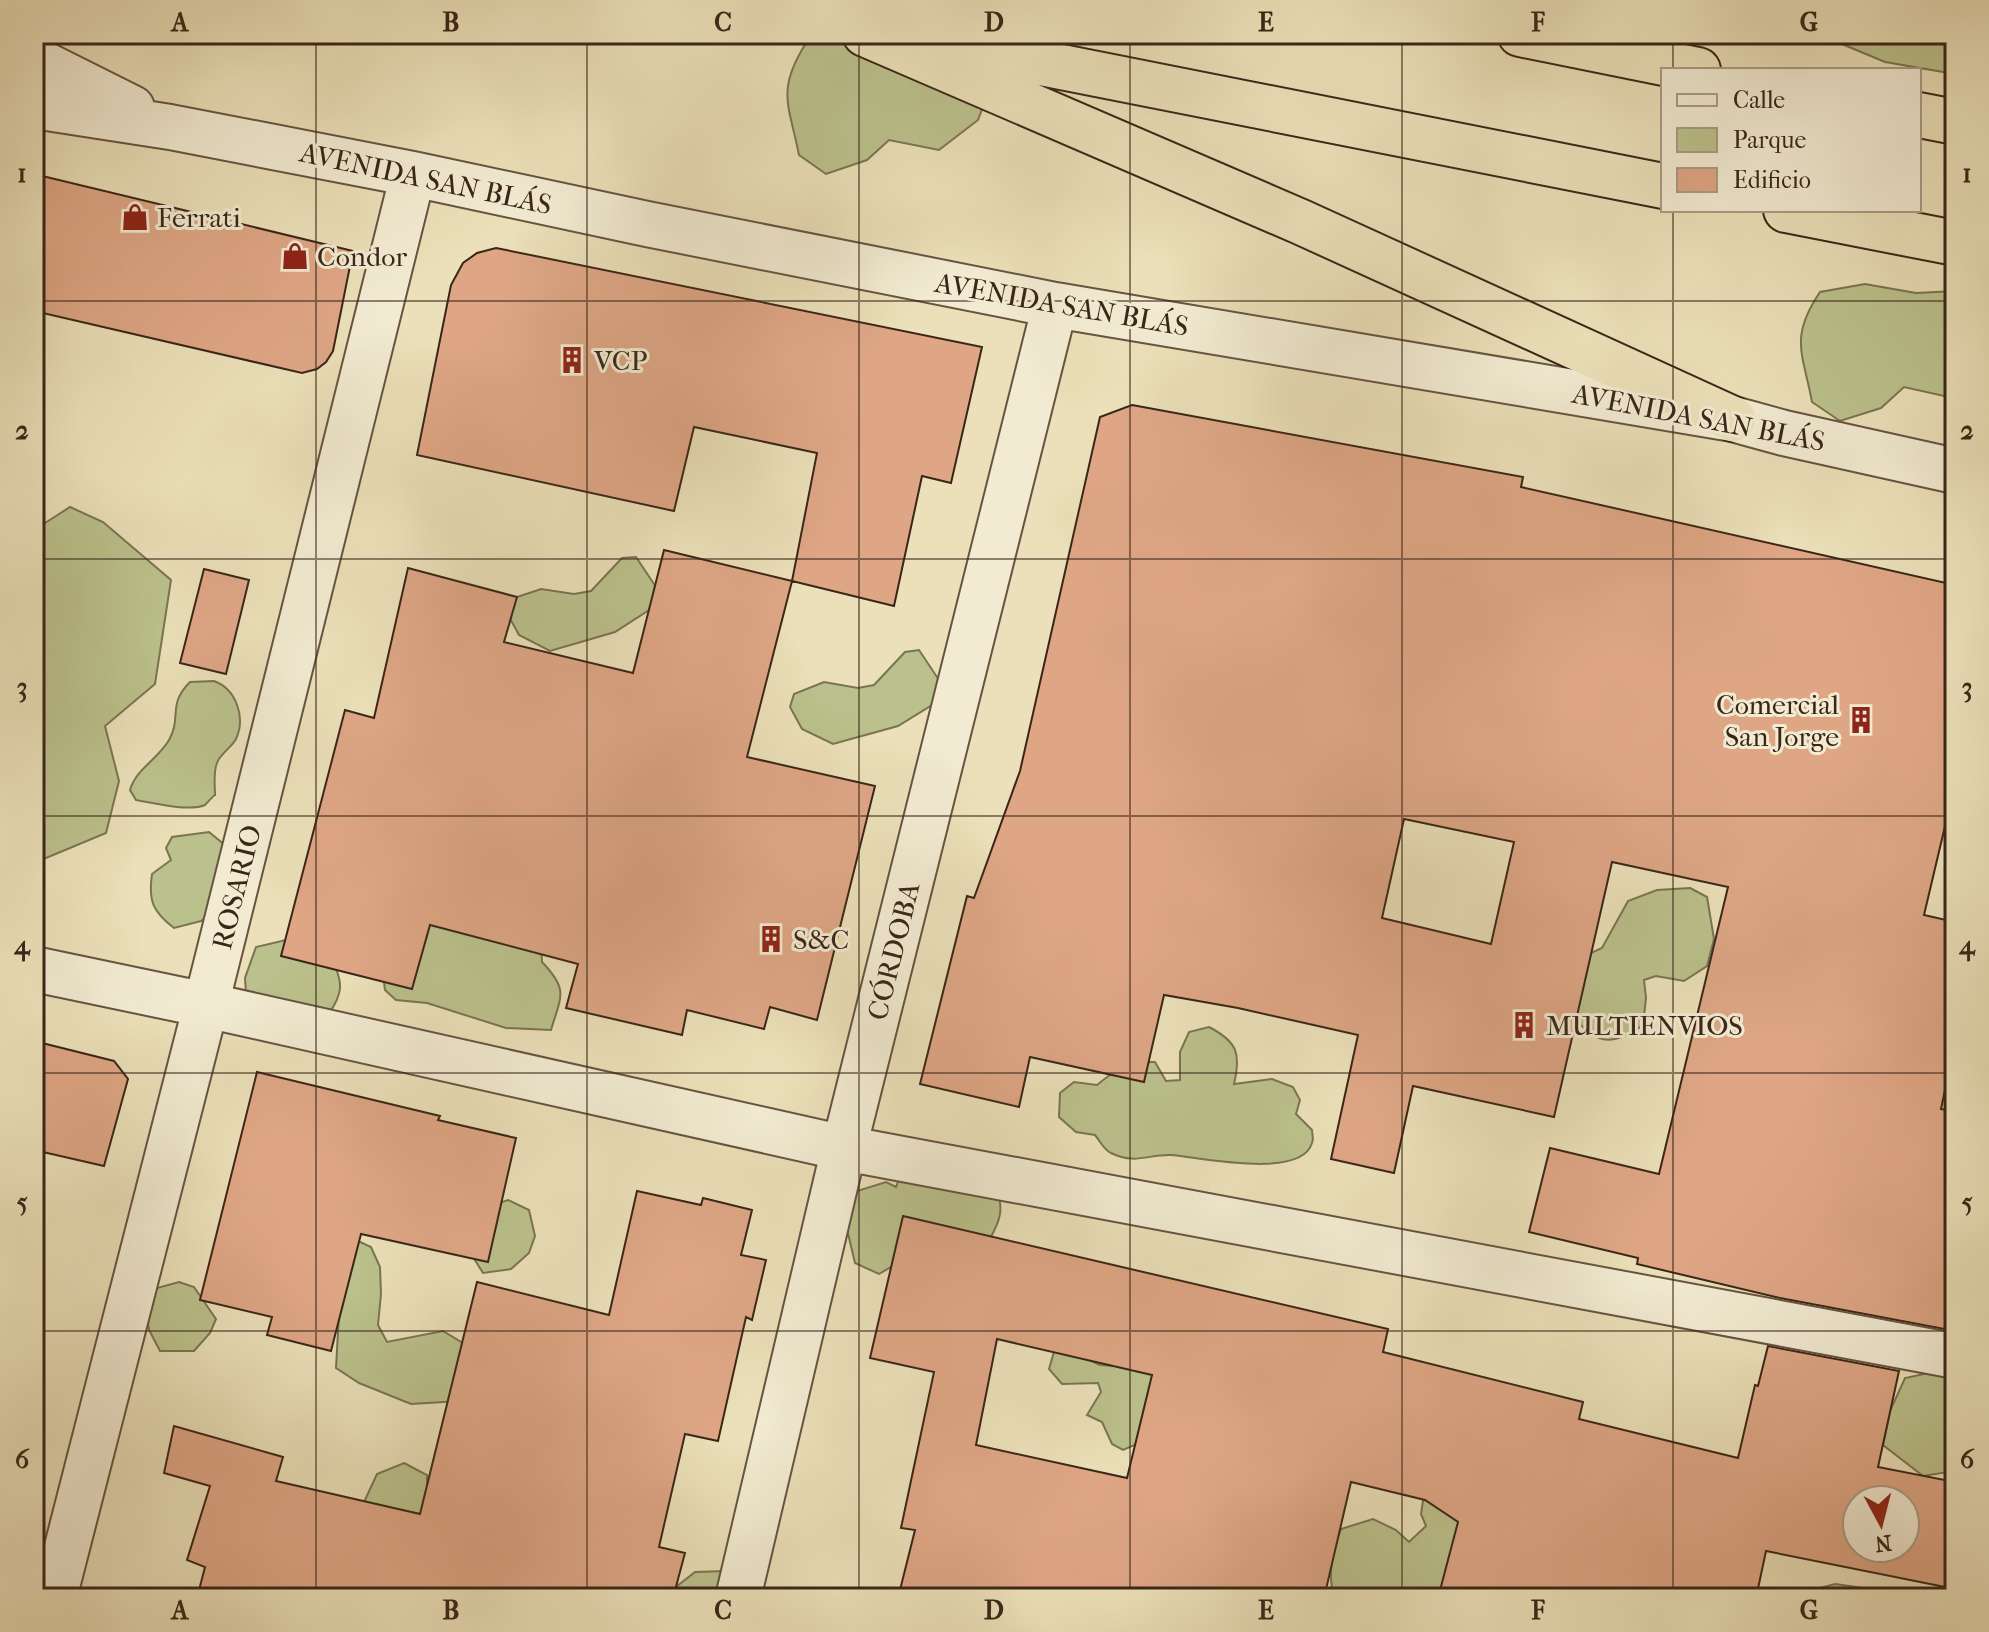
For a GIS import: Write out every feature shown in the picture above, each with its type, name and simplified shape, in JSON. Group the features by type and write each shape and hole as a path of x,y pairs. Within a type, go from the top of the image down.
{"highway":[{"path":"865,34 1301,222 1733,419"},
{"path":"895,34 1661,186"},
{"path":"1520,34 1688,68"},
{"path":"1921,115 1955,122"},
{"path":"1796,212 1955,243"}],"street":[{"name":"AVENIDA SAN BLÁS","path":"34,59 170,127"},
{"name":"AVENIDA SAN BLÁS","path":"34,106 170,127 413,174 1055,305 1733,419 1955,471"},
{"name":"ROSARIO","path":"54,1598 206,1005 413,174"},
{"name":"CÓRDOBA","path":"738,1598 844,1148 1055,305"},
{"path":"34,969 844,1148 1955,1356"}],"green space":[{"path":"1818,34 1955,34 1955,74 1885,62"},
{"path":"852,35 993,80 978,120 939,150 889,140 867,160 826,174 799,155 789,110 788,86 806,43"},
{"path":"1865,284 1916,293 1955,291 1953,398 1904,387 1881,408 1840,421 1812,402 1801,346 1801,334 1810,308 1820,292"},
{"path":"70,507 103,522 171,580 155,684 105,726 119,781 106,833 34,863 34,522 42,525"},
{"path":"636,557 658,590 649,610 615,632 550,651 519,635 507,613 511,599 541,589 574,594 591,591 622,558"},
{"path":"919,650 941,683 932,705 898,726 833,744 802,729 790,707 794,694 824,682 858,688 874,685 905,652"},
{"path":"214,681 233,697 240,722 236,739 217,763 215,795 205,805 190,808 136,800 130,790 142,770 169,740 183,690 190,682"},
{"path":"209,832 226,846 211,913 201,921 174,928 161,917 154,905 152,874 171,860 166,848 172,837"},
{"path":"1690,888 1707,897 1714,939 1707,966 1684,981 1656,976 1644,980 1643,1025 1631,1033 1611,1040 1586,1030 1570,1012 1576,960 1602,948 1628,901 1657,890"},
{"path":"428,912 540,920 542,962 556,980 560,994 551,1030 506,1028 427,1003 396,1000 385,990 382,968"},
{"path":"286,940 326,947 337,971 339,995 321,1025 247,1009 245,978 256,947"},
{"path":"1209,1027 1226,1038 1235,1050 1237,1065 1234,1084 1272,1079 1293,1087 1300,1100 1296,1114 1312,1130 1313,1141 1304,1154 1289,1161 1270,1164 1171,1155 1127,1158 1109,1152 1095,1135 1076,1132 1059,1117 1060,1093 1074,1082 1097,1085 1117,1070 1146,1062 1155,1062 1166,1081 1180,1080 1180,1052 1189,1032"},
{"path":"992,1169 1000,1210 996,1226 984,1248 905,1259 879,1274 855,1263 846,1225 854,1192 886,1182 896,1187 900,1176"},
{"path":"508,1200 529,1210 535,1236 529,1253 511,1269 483,1273 470,1252 483,1208"},
{"path":"358,1241 371,1247 380,1267 378,1325 387,1342 443,1331 471,1348 460,1401 411,1404 359,1383 336,1368 340,1296"},
{"path":"179,1282 194,1287 216,1319 210,1333 194,1351 160,1351 149,1330 145,1306 157,1288"},
{"path":"1056,1345 1100,1365 1114,1366 1123,1358 1156,1362 1151,1438 1123,1450 1112,1444 1102,1422 1087,1415 1101,1392 1098,1383 1062,1384 1049,1369"},
{"path":"1938,1371 1955,1382 1955,1471 1923,1476 1883,1445 1890,1411 1905,1378"},
{"path":"404,1463 427,1475 427,1506 434,1517 364,1502 377,1474"},
{"path":"1432,1496 1470,1496 1451,1598 1335,1598 1331,1572 1341,1529 1373,1519 1396,1530 1409,1542 1426,1526 1421,1514 1423,1501"},
{"path":"726,1571 743,1598 671,1598 672,1590 695,1572"},
{"path":"1835,1584 1892,1592 1918,1591 1941,1598 1782,1598"}],"building":[{"path":"34,174 353,251 333,351 317,369 302,373 34,311"},
{"path":"496,248 982,347 951,483 922,476 894,606 792,581 817,453 694,427 674,511 417,455 451,285 463,263 477,253"},
{"path":"1132,405 1523,477 1521,487 1955,585 1955,784 1924,915 1955,922 1955,1043 1941,1109 1955,1112 1955,1331 1780,1298 1637,1264 1638,1258 1529,1232 1550,1148 1659,1174 1728,887 1612,862 1554,1117 1413,1086 1394,1173 1331,1159 1358,1035 1238,1008 1164,995 1144,1082 1030,1057 1019,1107 920,1084 967,896 974,898 1020,771 1100,417","holes":["1404,819 1514,842 1491,944 1382,918"]},
{"path":"664,550 792,581 747,757 875,786 817,1020 770,1007 764,1029 687,1010 682,1035 566,1008 578,964 430,925 412,989 281,956 345,710 374,718 408,568 517,597 504,642 633,673"},
{"path":"204,569 249,580 226,674 180,663"},
{"path":"34,1041 114,1061 128,1079 104,1166 34,1150"},
{"path":"257,1072 440,1116 438,1120 516,1138 488,1262 361,1234 331,1351 267,1335 272,1317 200,1300"},
{"path":"637,1191 701,1205 703,1198 752,1210 741,1255 766,1260 752,1320 746,1317 718,1441 685,1434 659,1547 685,1553 673,1598 197,1598 205,1567 187,1560 210,1486 164,1473 174,1426 283,1457 276,1481 420,1514 477,1282 609,1315"},
{"path":"903,1216 1388,1329 1383,1352 1583,1402 1579,1419 1738,1458 1755,1385 1758,1386 1768,1346 1899,1371 1878,1467 1955,1482 1955,1589 1766,1551 1756,1598 1438,1598 1458,1522 1425,1500 1351,1482 1324,1598 898,1598 915,1530 901,1528 934,1372 870,1358","holes":["997,1339 1152,1375 1127,1478 976,1445"]}],"place":[{"name":"Ferrati","path":"135,217"},
{"name":"Condor","path":"295,256"},
{"name":"VCP","path":"572,360"},
{"name":"Comercial San Jorge","path":"1861,720"},
{"name":"S&C","path":"771,939"},
{"name":"MULTIENVIOS","path":"1524,1025"}]}
